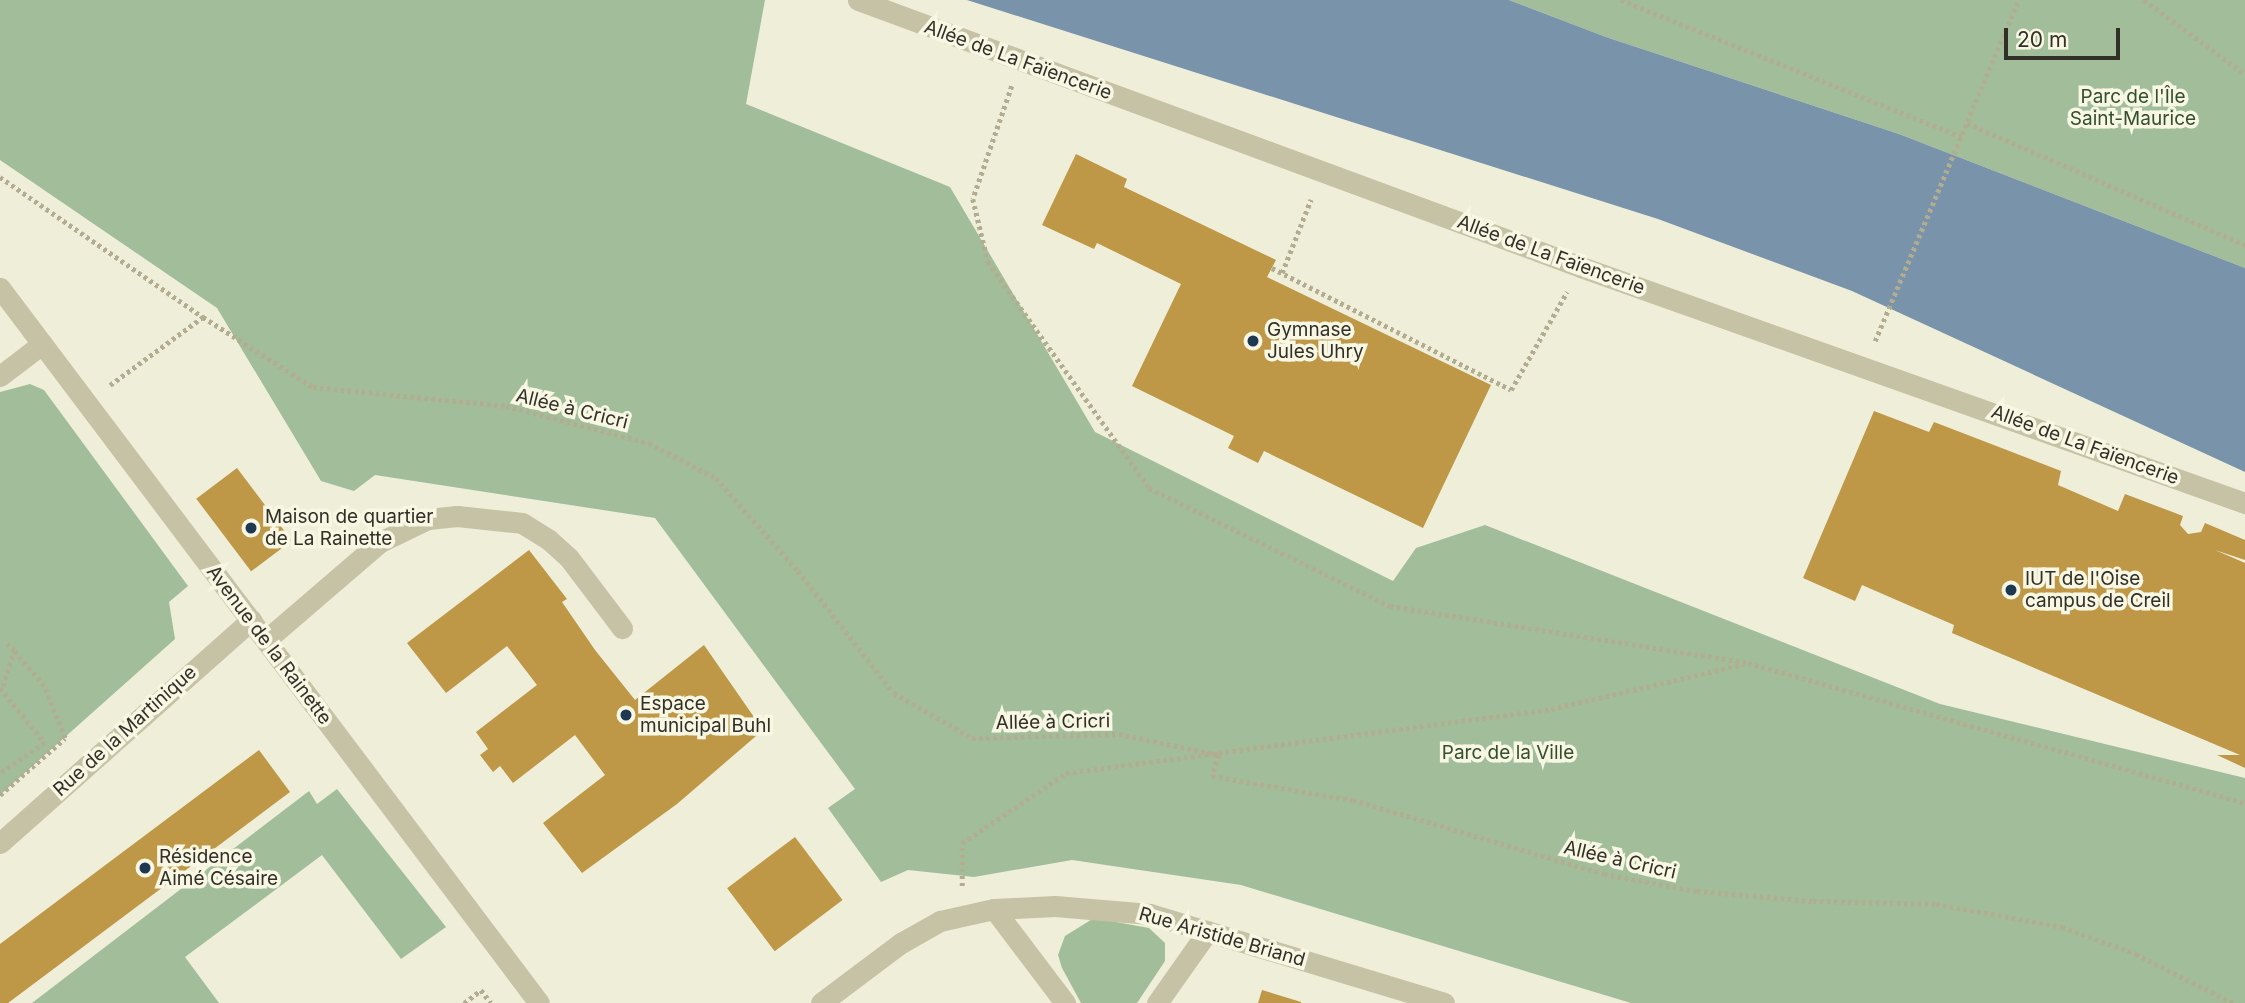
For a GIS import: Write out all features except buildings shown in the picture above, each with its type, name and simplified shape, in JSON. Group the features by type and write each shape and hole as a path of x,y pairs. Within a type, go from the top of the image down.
{"street":[{"name":"Allée de La Faïencerie","path":"858,0 1581,267 2245,503"},
{"name":"Avenue de la Rainette","path":"0,288 539,1003"},
{"path":"0,376 43,344"},
{"path":"266,640 380,542 428,519 457,516 522,523 548,539 569,558 622,628"},
{"name":"Rue de la Martinique","path":"0,843 251,620"},
{"name":"Rue Aristide Briand","path":"821,1003 912,937 961,915 994,909 1118,908 1208,931 1444,1003"},
{"path":"994,909 1065,1003"},
{"path":"1157,1003 1208,931"}],"path":[{"path":"1621,0 1961,137"},
{"path":"1885,316 2018,0"},
{"path":"2144,0 2245,74"},
{"path":"1021,61 973,199 988,261 1149,488 1390,606 1748,663 2245,803"},
{"path":"1967,123 2245,245"},
{"path":"1282,273 1322,171"},
{"name":"Allée à Cricri","path":"0,177 203,317 313,387 506,406 649,443 716,478 798,571 894,693 972,738 1119,734 1219,755 1212,776 1353,800 1604,874 1697,891 1813,901 1936,904 2062,928 2136,954 2233,1003"},
{"path":"1272,268 1511,390 1581,267"},
{"path":"86,402 203,317"},
{"path":"0,795 65,738 44,686 8,644"},
{"path":"0,775 45,743 1,687 14,651"},
{"path":"961,915 962,843 1066,774 1551,709 1748,663"},
{"path":"464,1003 481,990 491,1003"}],"green space":[{"name":"Parc de la Ville","path":"0,0 765,0 746,104 950,187 1095,432 1393,581 1416,548 1485,525 1940,704 2245,778 2245,1003 1631,1003 1241,885 1072,860 974,877 908,870 881,882 828,808 855,789 655,518 375,475 354,491 321,481 217,308 0,160"},
{"name":"Parc de l'Île Saint-Maurice","path":"1509,0 2245,0 2245,268 1899,134 1606,37"},
{"path":"30,384 44,390 188,586 169,602 175,639 0,795 0,392"},
{"path":"337,789 446,927 401,959 322,855 185,957 219,1003 32,1003 309,791 317,804"},
{"path":"1094,918 1149,928 1165,943 1165,961 1137,1003 1081,1003 1062,968 1058,955 1065,936"}],"water":[{"path":"967,0 1509,0 1606,37 1899,134 2245,268 2245,472 1852,291 1658,219"}],"place":[{"name":"Gymnase Jules Uhry","path":"1253,341"},
{"name":"Maison de quartier de La Rainette","path":"251,528"},
{"name":"IUT de l'Oise campus de Creil","path":"2011,590"},
{"name":"Espace municipal Buhl","path":"626,715"},
{"name":"Résidence Aimé Césaire","path":"145,868"}]}
